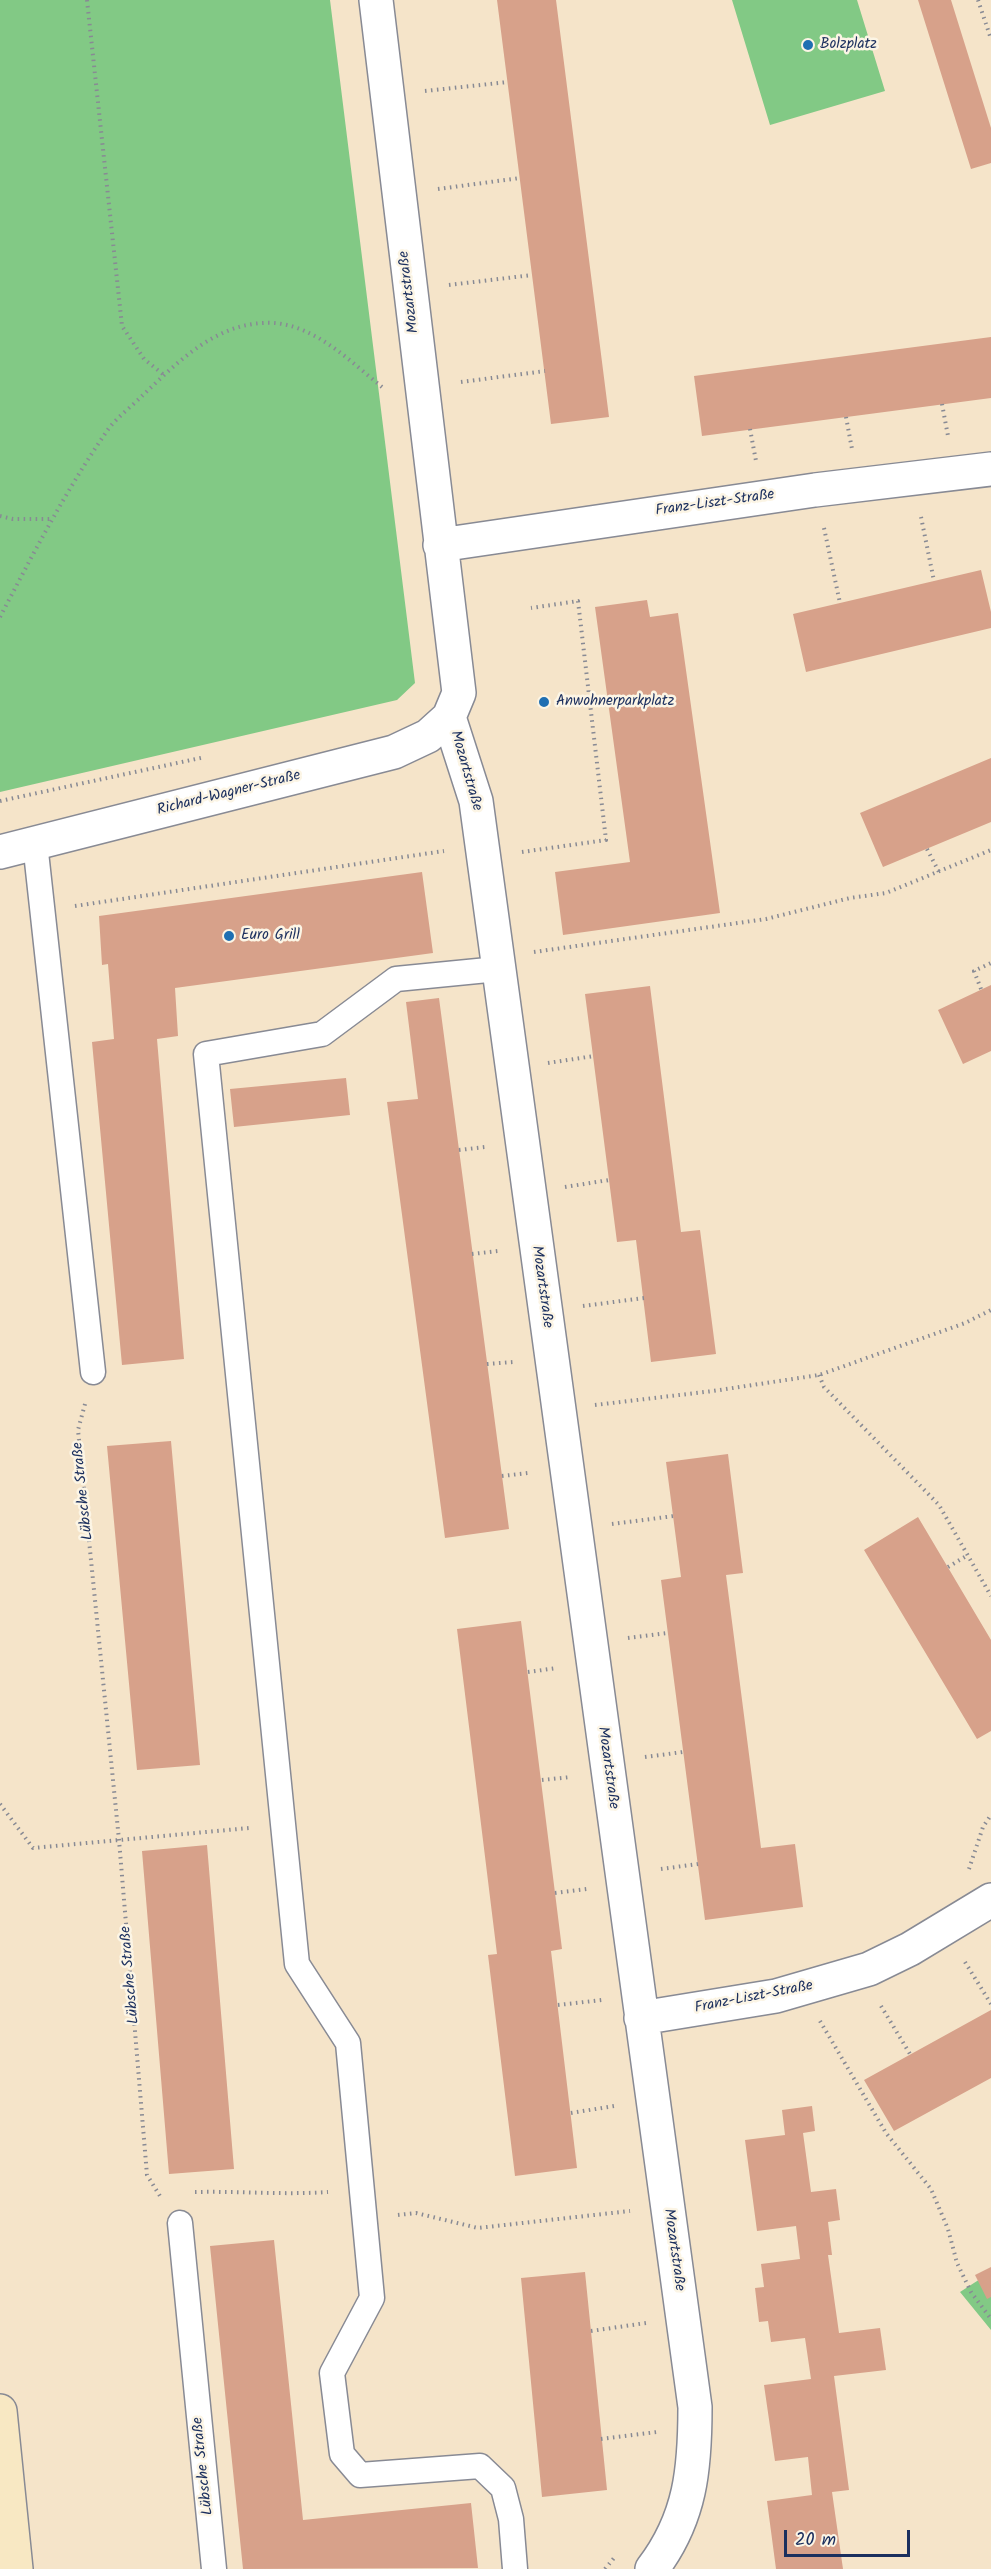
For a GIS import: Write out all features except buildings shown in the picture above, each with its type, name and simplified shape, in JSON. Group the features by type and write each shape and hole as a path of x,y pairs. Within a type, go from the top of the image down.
{"street":[{"name":"Mozartstraße","path":"376,0 459,693 449,717 476,801 482,845 510,961 641,2018 695,2407 695,2460 684,2509 662,2555 652,2569"},
{"name":"Franz-Liszt-Straße","path":"440,545 815,490 991,469"},
{"name":"Richard-Wagner-Straße","path":"0,852 394,752 428,736 449,717"},
{"name":"Franz-Liszt-Straße","path":"641,2018 776,1996 869,1969 910,1949 991,1900"},
{"path":"0,2411 16,2569"}],"lane":[{"path":"35,843 93,1372"},
{"path":"510,961 396,979 322,1034 206,1054 297,1964 348,2043 372,2298 332,2373 342,2454 360,2475 480,2466 503,2488 511,2519 515,2569"},
{"name":"Lübsche Straße","path":"180,2223 214,2569"}],"path":[{"path":"87,0 122,326 144,359 164,375"},
{"path":"978,0 991,39"},
{"path":"415,93 508,82"},
{"path":"427,191 520,178"},
{"path":"439,286 532,275"},
{"path":"0,617 51,519 108,429 191,350 213,336 238,328 275,323 300,330 328,343 383,388"},
{"path":"452,384 545,371"},
{"path":"942,404 949,443"},
{"path":"846,417 853,456"},
{"path":"750,429 757,468"},
{"path":"912,478 934,581"},
{"path":"815,490 840,603"},
{"path":"0,516 12,519 51,519"},
{"path":"520,853 606,840 578,601 531,609"},
{"path":"0,801 208,757"},
{"path":"43,911 482,845"},
{"path":"927,849 939,872"},
{"path":"510,961 766,919 850,898 886,893 991,850"},
{"path":"981,989 974,971 991,963"},
{"path":"547,1063 594,1056"},
{"path":"459,1150 495,1145"},
{"path":"564,1187 609,1180"},
{"path":"472,1254 508,1250"},
{"path":"578,1306 644,1298"},
{"path":"591,1406 819,1375 964,1323 991,1310"},
{"path":"487,1364 524,1361"},
{"name":"Lübsche Straße","path":"93,1372 78,1430 119,1840 147,2175 180,2223"},
{"path":"819,1375 824,1387 939,1505 991,1596"},
{"path":"502,1476 537,1472"},
{"path":"608,1524 674,1516"},
{"path":"948,1567 968,1555"},
{"path":"624,1639 668,1633"},
{"path":"528,1672 564,1667"},
{"path":"639,1758 683,1752"},
{"path":"542,1780 578,1777"},
{"path":"0,1804 33,1848 283,1825"},
{"path":"653,1870 698,1864"},
{"path":"555,1893 592,1889"},
{"path":"964,1961 991,2004"},
{"path":"558,2006 608,1999"},
{"path":"880,2004 910,2054"},
{"path":"815,2013 886,2133 931,2189 948,2229 957,2263 971,2292 991,2319"},
{"path":"571,2113 621,2105"},
{"path":"193,2192 240,2191 293,2194 362,2190"},
{"path":"157,2192 169,2192"},
{"path":"364,2218 416,2213 478,2228 634,2211"},
{"path":"591,2331 649,2322"},
{"path":"602,2439 660,2432"}],"green space":[{"path":"0,0 330,0 415,683 397,700 0,792"},
{"name":"Bolzplatz","path":"732,0 857,0 885,91 770,125"},
{"path":"991,2272 991,2330 960,2292"}],"place":[{"name":"Bolzplatz","path":"808,45"},
{"name":"Anwohnerparkplatz","path":"544,702"},
{"name":"Euro Grill","path":"229,936"}]}
